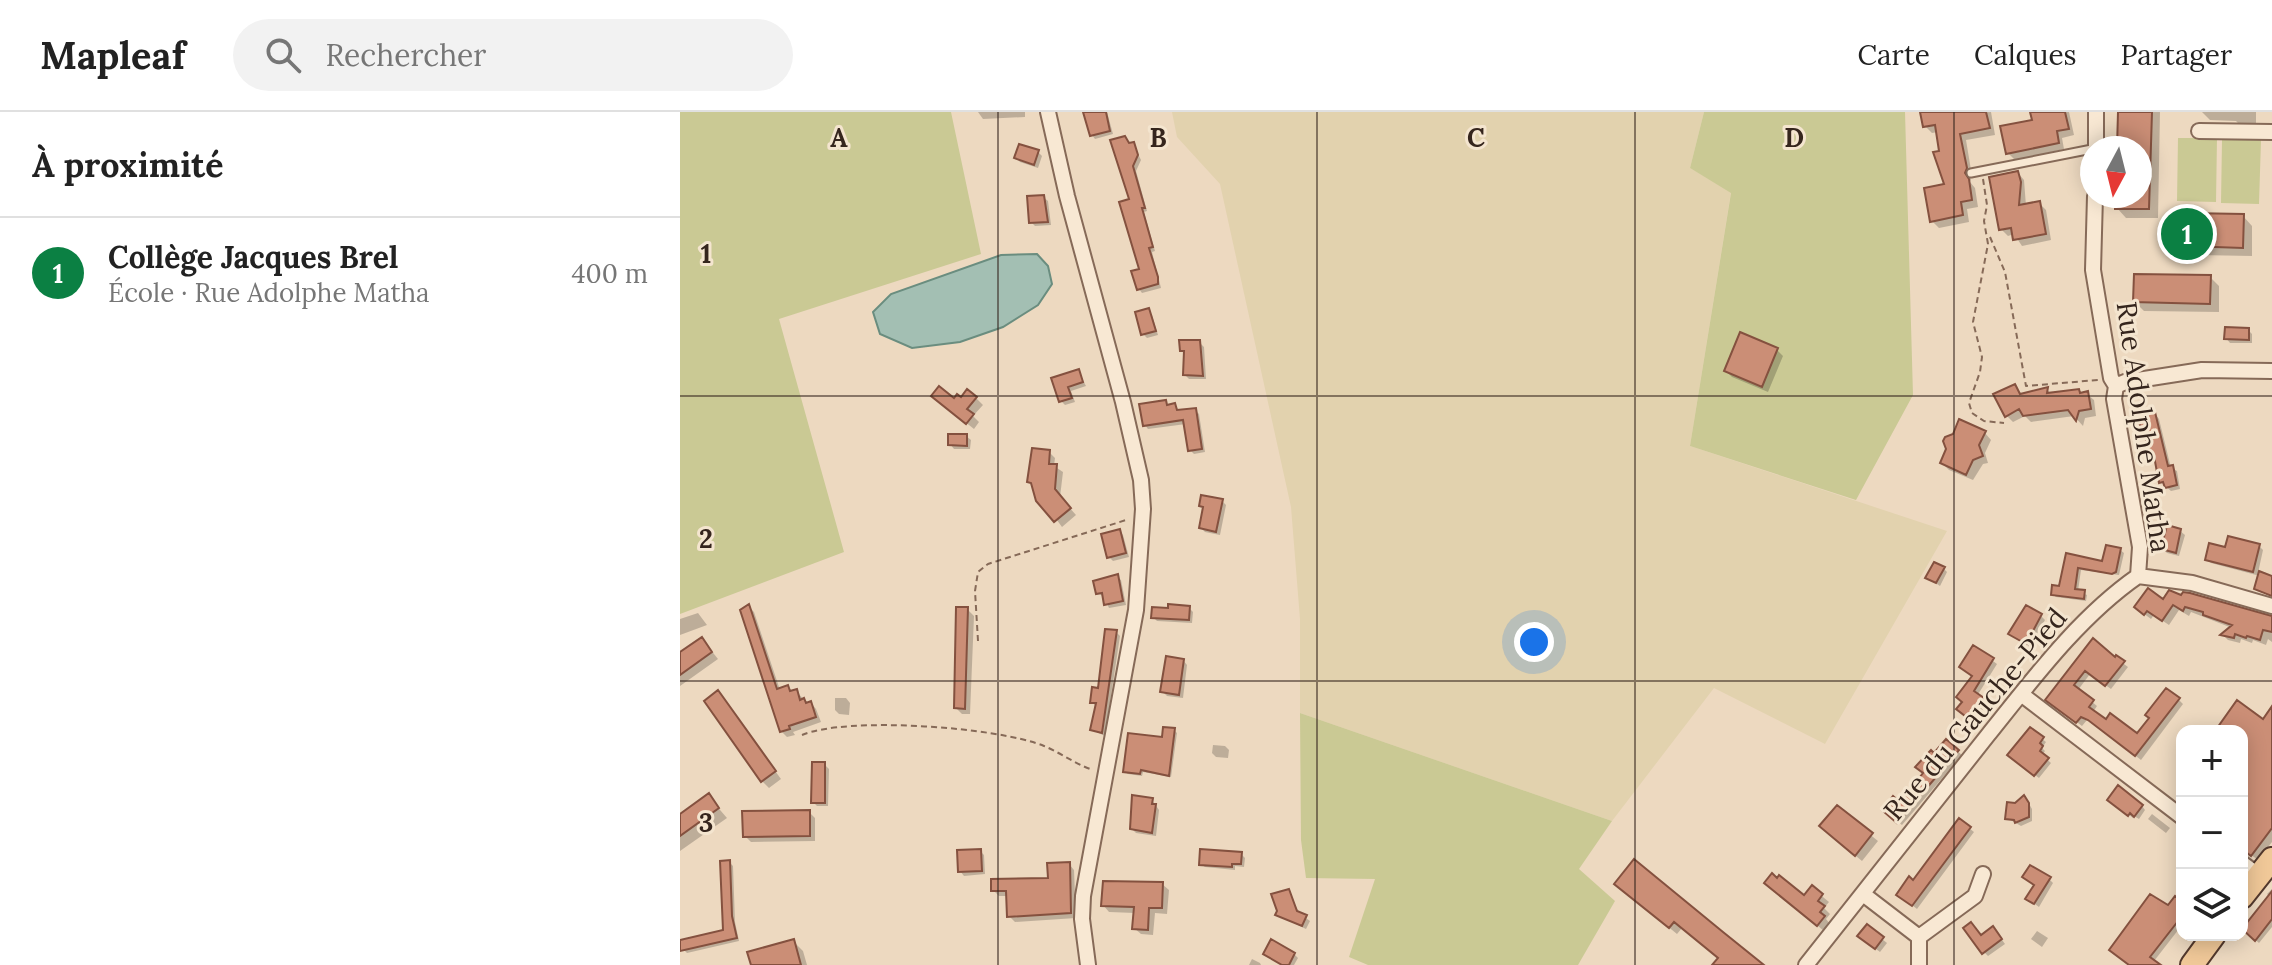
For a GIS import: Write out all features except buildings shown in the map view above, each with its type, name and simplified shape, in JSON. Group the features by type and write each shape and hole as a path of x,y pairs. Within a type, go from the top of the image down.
{"main road":[{"path":"2248,885 2257,866"},
{"path":"2192,965 2210,941"}],"street":[{"path":"1048,112 1067,196 1123,402 1141,480 1143,515 1136,610 1086,874 1082,919 1088,965"},
{"path":"2095,136 2096,112"},
{"path":"2199,131 2272,132"},
{"name":"Rue Adolphe Matha","path":"2095,208 2093,270 2140,547 2138,576 2192,583 2272,606"},
{"path":"2114,382 2202,370 2272,371"},
{"name":"Rue du Gauche-Pied","path":"1806,965 2021,694 2087,619 2121,586 2138,576"},
{"path":"2021,694 2176,812"},
{"path":"1919,937 1975,896 1983,874"},
{"path":"1863,894 1919,937"},
{"path":"1919,937 1919,965"}],"lane":[{"path":"1971,173 2080,151"}],"path":[{"path":"1982,171 1987,205 1984,221 2005,272 2026,386 2114,382"},
{"path":"1988,234 1973,322 1982,357 1969,403 1972,413 1984,421 2004,423"},
{"path":"978,641 975,591 978,572 988,564 1143,515"},
{"path":"802,735 814,730 851,725 919,726 1004,736 1043,746 1080,766 1106,774"}],"shaded area":[{"path":"680,112 951,112 981,254 779,319 844,552 680,614"},
{"path":"1172,112 1704,112 1690,168 1731,192 1690,446 1947,531 1825,744 1714,688 1612,821 1300,713 1300,619 1291,507 1220,184 1177,137"},
{"path":"1704,112 1905,112 1913,395 1856,500 1690,446 1731,193 1690,168"},
{"path":"2178,138 2217,138 2216,202 2177,201"},
{"path":"2222,140 2261,140 2259,204 2221,203"},
{"path":"1037,254 1048,266 1052,284 1038,305 1003,327 960,342 912,348 880,334 873,312 891,294 1001,255"},
{"path":"1300,713 1612,821 1579,869 1615,901 1578,965 1368,965 1349,957 1375,879 1306,878 1301,840"}],"place":[{"name":"Collège Jacques Brel","path":"2187,234"}]}
